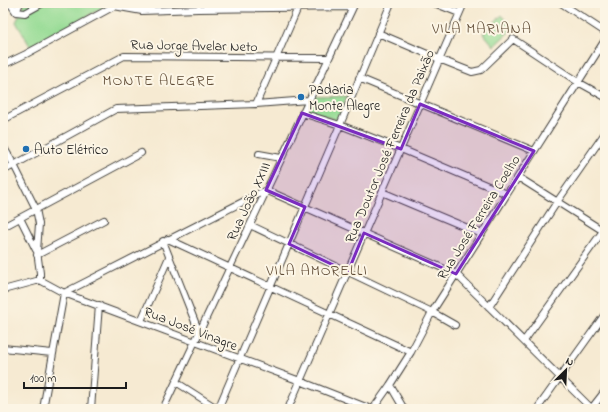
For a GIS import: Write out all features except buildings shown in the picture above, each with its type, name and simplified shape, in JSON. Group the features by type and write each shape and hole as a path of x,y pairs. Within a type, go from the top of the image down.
{"street":[{"path":"10,3 16,12 25,13 43,3"},
{"path":"16,12 20,3"},
{"path":"176,382 218,409 391,3"},
{"path":"434,3 459,13"},
{"name":"Rua Doutor José Ferreira da Paixão","path":"288,409 464,3"},
{"path":"561,3 605,32"},
{"path":"3,65 117,4 142,11 299,5 354,5"},
{"path":"256,104 299,5"},
{"name":"Rua João XXIII","path":"163,409 354,5"},
{"path":"378,33 472,72 481,70 513,39 578,82 605,97"},
{"name":"Rua José Ferreira Coelho","path":"372,409 390,385 411,352 432,312 605,40"},
{"name":"Rua Jorge Avelar Neto","path":"3,120 124,56 328,58"},
{"path":"359,78 534,151"},
{"path":"3,171 116,109 256,104 308,100"},
{"path":"302,113 340,125 401,149 507,194"},
{"path":"489,307 557,202 605,133"},
{"path":"3,146 36,209 39,224 37,253 40,273 40,280 3,290"},
{"path":"3,227 141,153"},
{"path":"259,154 281,158"},
{"path":"518,177 604,231 524,341"},
{"path":"43,409 64,293 266,190 456,274 592,409 605,391"},
{"path":"382,192 482,234"},
{"path":"20,218 37,253"},
{"path":"37,253 104,220"},
{"path":"250,225 432,312 455,325"},
{"path":"166,240 169,256 199,332"},
{"path":"166,240 230,267 411,352"},
{"path":"142,321 169,256"},
{"name":"Rua José Vinagre","path":"40,280 64,293 142,321 372,409"},
{"path":"91,409 99,305"},
{"path":"537,409 605,314"},
{"path":"3,348 52,353"},
{"path":"390,385 404,409"}],"highlighted area":[{"path":"420,104 534,151 456,274 364,233 348,272 289,244 305,207 266,190 302,113 401,149"}],"green space":[{"path":"25,3 112,3 30,46 16,22"},
{"path":"502,15 513,28 494,46 483,33"},
{"path":"347,96 337,120 308,111 314,97"}],"place":[{"name":"Padaria Monte Alegre","path":"301,97"},
{"name":"Auto Elétrico","path":"26,149"}],"district":[{"name":"VILA MARIANA","path":"482,28"},
{"name":"MONTE ALEGRE","path":"159,80"},
{"name":"VILA AMORELLI","path":"317,270"}]}
